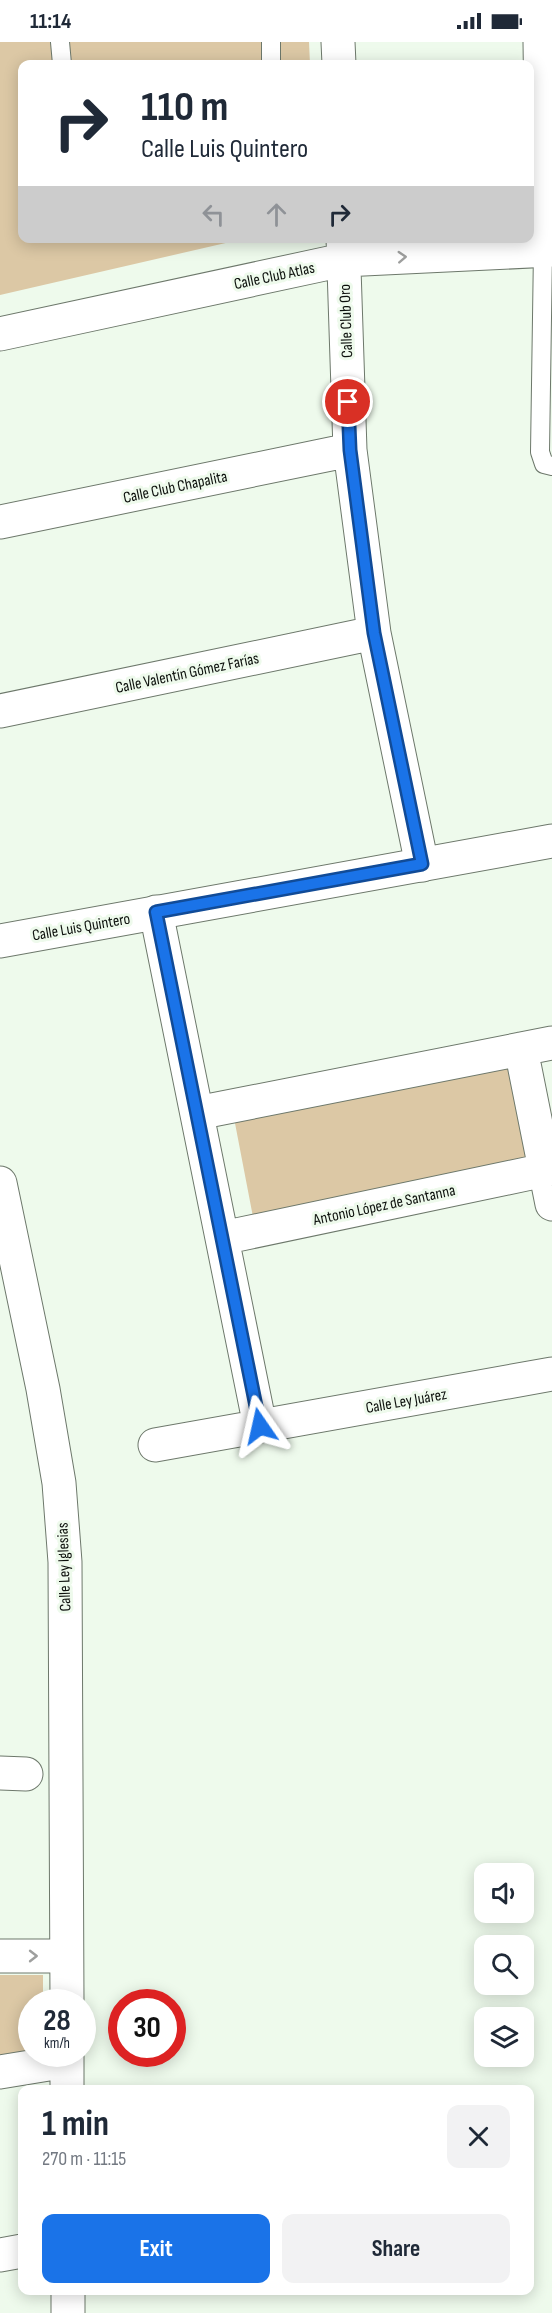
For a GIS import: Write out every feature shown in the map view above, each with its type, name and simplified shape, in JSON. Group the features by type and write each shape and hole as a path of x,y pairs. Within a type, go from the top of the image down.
{"street":[{"path":"338,42 339,60"},
{"path":"544,56 548,250"},
{"name":"Calle Club Atlas","path":"0,334 343,249 548,250"},
{"name":"Calle Club Oro","path":"343,249 350,450 374,633 422,864"},
{"name":"Calle Club Chapalita","path":"0,522 350,450"},
{"name":"Calle Valentín Gómez Farías","path":"0,711 374,633"},
{"name":"Calle Luis Quintero","path":"0,941 552,841"},
{"path":"156,912 260,1426"},
{"path":"197,1113 537,1046 545,1170 552,1204"},
{"name":"Antonio López de Santanna","path":"222,1238 545,1170"},
{"name":"Calle Ley Iglesias","path":"0,1183 43,1389 59,1483 65,1562 67,1989"},
{"name":"Calle Ley Juárez","path":"155,1445 552,1374"},
{"path":"0,1956 66,1956"},
{"path":"0,2072 67,2068"},
{"path":"0,2255 18,2252"},
{"path":"68,2295 68,2313"}],"lane":[{"path":"60,42 62,60"},
{"path":"271,42 271,60"},
{"path":"548,250 546,373 540,452 548,465"}],"shaded area":[{"path":"0,42 309,42 310,60 18,60 18,243 226,243 0,295"},
{"path":"508,1062 528,1162 253,1217 234,1118"},
{"path":"0,1975 43,1975 43,1989 18,1989 18,2052 0,2055"}],"route":[{"path":"260,1426 156,912 422,864 374,633 350,450 348,402"}]}
